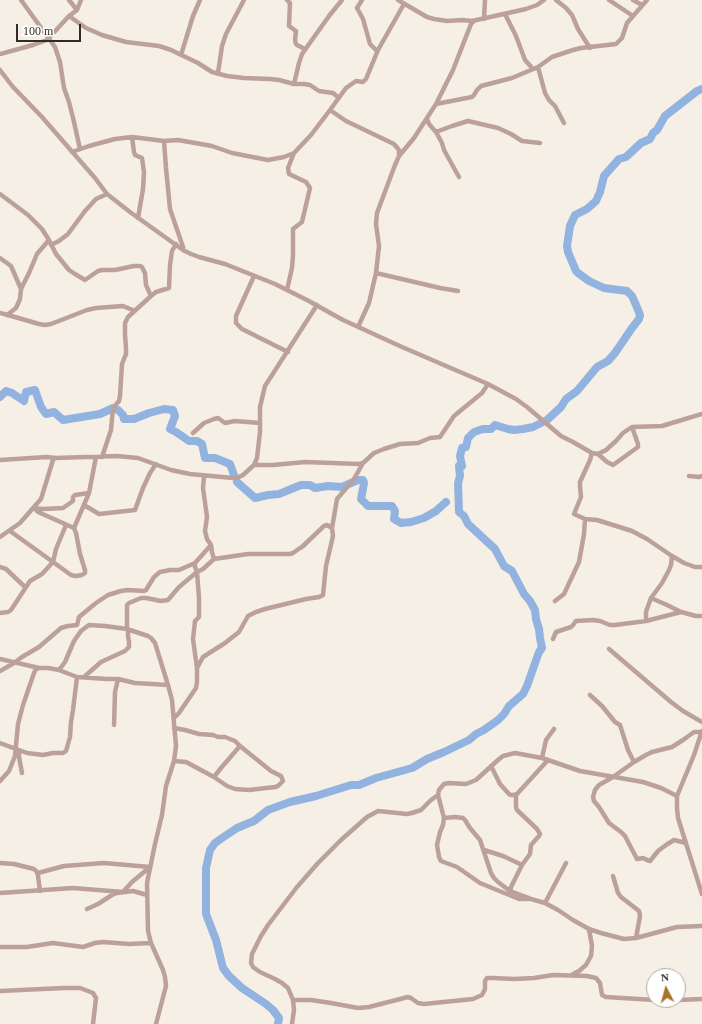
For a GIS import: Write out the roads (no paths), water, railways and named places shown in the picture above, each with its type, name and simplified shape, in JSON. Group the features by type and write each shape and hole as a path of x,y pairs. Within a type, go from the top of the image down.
{"street":[{"path":"21,0 56,47 64,88 73,115 80,149"},
{"path":"69,0 77,10"},
{"path":"0,54 40,43 50,38 69,16 77,10 81,0"},
{"path":"181,55 193,16 200,0"},
{"path":"218,73 222,46 226,34 244,0"},
{"path":"287,0 290,3 289,26 296,31 296,44 306,49"},
{"path":"294,84 302,54 342,0"},
{"path":"362,0 357,8 370,44 377,51"},
{"path":"398,0 427,17 434,19 474,21 526,9 535,6 544,0"},
{"path":"484,19 485,0"},
{"path":"535,0 535,6"},
{"path":"556,0 572,14 578,29 590,48"},
{"path":"609,0 633,16"},
{"path":"633,0 642,5"},
{"path":"436,104 472,97 481,86 512,78 535,68 552,57 581,48 612,45 622,38 627,23 646,0"},
{"path":"287,290 292,268 293,229 302,222 310,188 306,182 289,174 288,168 294,153 311,135 346,88 356,81 363,82 366,79 377,51 404,4"},
{"path":"505,14 516,36 525,60 535,68 545,93 555,106 564,123"},
{"path":"69,16 86,28 109,38 126,42 159,46 198,63 212,72 244,78 280,80 294,84 310,85 319,91 333,94 339,98"},
{"path":"465,20 468,31"},
{"path":"358,327 369,303 376,273 379,246 376,224 377,212 399,156 414,138 436,104 471,24 474,21"},
{"path":"0,70 13,87 42,117 95,178 107,194 138,218 191,254 225,264 287,290 343,320 488,384 516,399 561,436 592,453 598,454 607,462 613,464 638,447 632,426"},
{"path":"330,110 346,121 394,144 399,150 399,156"},
{"path":"427,119 429,124 436,132 459,177"},
{"path":"436,132 468,121 498,128 522,141 540,143"},
{"path":"132,137 135,155 142,158 144,172 143,189 138,218"},
{"path":"72,152 115,139 132,137 164,141 178,140 196,143 212,146 232,153 268,160 284,157 294,153"},
{"path":"164,141 170,209 184,250"},
{"path":"0,194 28,215 42,229 56,254 69,270 85,280 102,270 115,270 134,266 142,267 145,272 146,285 151,296"},
{"path":"7,315 16,308 20,299 21,289 37,254 50,243 59,241 68,234 96,199 107,194"},
{"path":"102,457 111,430 113,408 120,396 122,364 126,354 125,323 135,311 156,292 170,288 170,265 172,251 176,244"},
{"path":"0,258 11,266 21,289"},
{"path":"376,273 458,291"},
{"path":"254,276 236,316 236,323 242,329 288,352"},
{"path":"0,460 47,457 116,456 138,458 171,470 204,476 237,478 243,475 254,465 258,452 260,407 265,386 317,305"},
{"path":"0,313 45,325 96,308 123,306 135,311"},
{"path":"197,668 203,657 239,632 248,616 265,609 323,595 326,566 334,536 332,528 337,499 354,479 362,463 374,453 384,449 400,444 418,443 430,438 440,438 454,416 482,393 488,384"},
{"path":"598,454 606,450 623,432 632,426 662,426 702,414"},
{"path":"193,433 204,423 218,418 225,423 235,421 260,423"},
{"path":"592,453 580,482 581,497 574,514 585,519 597,520 632,531 684,563 695,567 702,567"},
{"path":"10,531 72,575 76,576 85,573 74,528 89,493 96,457"},
{"path":"0,537 20,523 41,498 53,460 55,458"},
{"path":"254,465 305,462 362,463"},
{"path":"84,505 99,514 135,510 143,488 156,464"},
{"path":"204,476 203,488 207,517 205,531 207,539 211,545 214,559"},
{"path":"689,476 702,476"},
{"path":"34,508 63,508 73,501 73,497 75,495 89,493"},
{"path":"34,508 38,512 74,528"},
{"path":"555,601 564,594 579,562 585,519"},
{"path":"0,613 11,610 30,581 42,574 53,562 56,549 66,525"},
{"path":"84,677 101,662 129,648 127,605 129,603 141,598 161,601 168,600 180,587 214,559 248,554 290,554 302,547 324,526 327,525 332,528"},
{"path":"0,670 39,648 61,628 77,625 79,617 108,595 121,590 144,591 154,577 160,572 179,570 195,563 211,545"},
{"path":"646,622 646,612 651,598 669,570 672,556"},
{"path":"174,718 196,688 197,682 197,668 193,639 195,621 199,617 199,598 195,563"},
{"path":"0,567 6,570 25,587"},
{"path":"651,598 681,612 702,616"},
{"path":"553,639 556,632 571,627 576,621 600,621 615,625 646,622 681,612"},
{"path":"59,670 65,662 77,635 89,625 128,629 148,636 155,643 168,685 172,700 176,746 174,761 166,786 162,815 147,883 148,932 151,943 163,970 166,986 156,1024"},
{"path":"609,649 671,702 702,722"},
{"path":"0,660 39,668 59,670 77,677 118,679 135,683 168,685"},
{"path":"0,781 9,771 15,756 17,749 18,724 23,705 34,673 36,669 39,668"},
{"path":"0,743 27,753 43,755 63,753 66,751 70,737 77,677"},
{"path":"114,725 115,692 118,679"},
{"path":"590,695 602,706 611,718 620,725 628,750 634,762"},
{"path":"174,728 199,734 213,734 218,737 225,737 235,741 271,771 281,776 283,780 278,786 275,787 240,790 231,787 186,762 174,761"},
{"path":"542,758 546,740 554,729"},
{"path":"686,843 676,840 672,841 658,851 650,861 643,858 636,858 625,836 609,823 594,801 594,793 599,786 634,762 652,752 672,747 694,732 702,731 700,742 677,796 678,813 702,894"},
{"path":"214,777 240,746"},
{"path":"17,749 22,773"},
{"path":"292,1024 294,1010 293,1000 288,988 275,978 260,972 253,967 251,963 252,954 260,936 297,887 341,840 367,817 375,812 412,813 421,810 438,795 444,784 449,782 466,784 476,780 503,756 515,753 542,758 580,771 652,784 677,796"},
{"path":"510,893 511,887 522,865 530,854 531,845 540,834 537,829 517,810 516,795 548,760"},
{"path":"491,766 500,784 511,795 516,795"},
{"path":"438,795 444,818 437,845 441,861 457,867 488,887 510,893"},
{"path":"444,818 463,818 480,840 494,878 510,893 519,899 531,899 545,903 589,929 624,939 636,938 677,927 702,926"},
{"path":"484,850 503,856 522,865"},
{"path":"0,863 34,868 38,873 40,891"},
{"path":"38,873 64,866 104,863 150,867"},
{"path":"545,903 566,863"},
{"path":"0,893 73,888 123,892 150,867"},
{"path":"613,876 621,898 638,911 640,916 636,938"},
{"path":"87,909 112,895 123,892 133,891 147,895"},
{"path":"571,975 577,973 586,965 591,956 592,952 589,929"},
{"path":"0,947 27,947 53,943 83,947 103,942 129,944 151,943"},
{"path":"586,965 587,976"},
{"path":"293,1000 311,1000 358,1008 408,998 424,1004 478,997 484,992 484,981 486,978 514,979 553,975 587,976 596,978 600,983 602,995 606,997 646,1000"},
{"path":"0,991 64,988 80,988 88,990 93,993 96,998 93,1024"},
{"path":"686,1000 702,999"}],"waterway":[{"path":"278,1024 279,1018 273,1010 242,988 223,968 216,940 206,914 206,868 210,850 215,843 222,838 237,828 254,821 268,810 290,802 316,796 351,785 359,785 376,778 412,768 427,759 469,740 498,720 509,706 523,694 539,652 542,648 535,610 524,594 512,571 504,566 495,549 468,524 464,516 459,512 458,483 460,476 459,466 462,466 460,456 462,448 466,447 468,438 474,432 483,429 491,429 495,425 514,430 533,427 547,420 561,407 566,399 577,391 597,367 608,361 639,319 640,315 636,305 632,296 627,291 604,288 589,281 576,271 567,246 570,226 575,215 587,209 596,201 604,176 619,159 626,157 641,143 650,139 665,116 697,91 702,89"},
{"path":"0,397 6,391 24,401 26,392 35,390 41,407 46,414 54,412 63,420 100,414 113,408 118,410 123,415 124,419 134,419 164,409 173,410 175,416 170,429 189,441 197,441 202,444 205,458 215,458 230,464 234,475"},
{"path":"237,482 255,498 279,494 301,485 310,485 315,488 328,486 342,487 358,480 363,480 364,483 361,499 368,506 392,506 395,511 394,519 401,523 424,518 436,511 446,502"}]}
